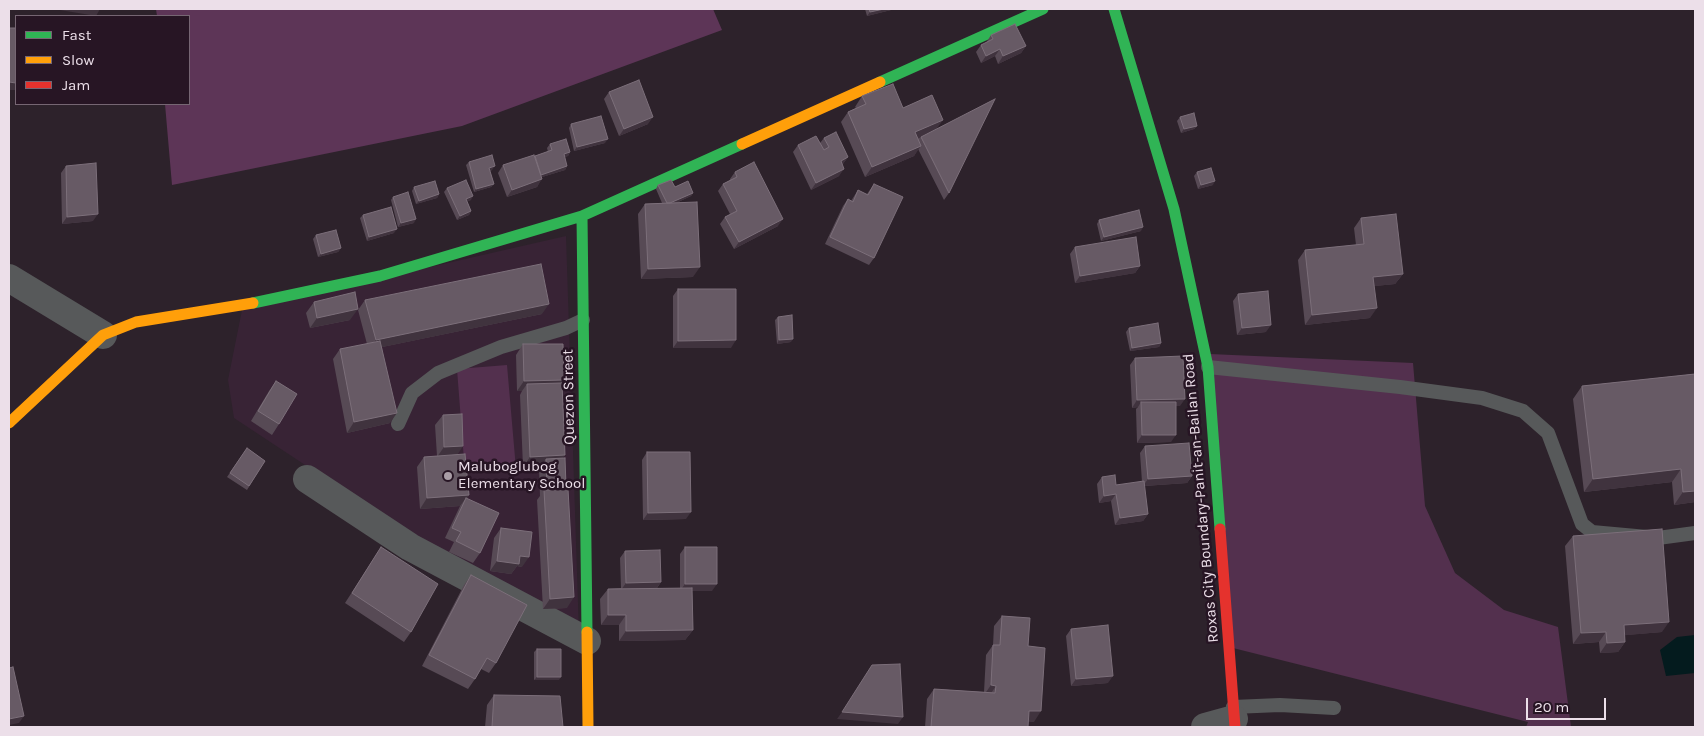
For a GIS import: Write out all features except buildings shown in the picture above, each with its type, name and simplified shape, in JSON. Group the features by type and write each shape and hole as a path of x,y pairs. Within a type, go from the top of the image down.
{"street":[{"path":"9,423 103,335 136,322 248,304 380,276 582,216 1043,9"},
{"name":"Roxas City Boundary-Panit-an-Bailan Road","path":"1114,9 1174,209 1208,368 1234,718"},
{"name":"Quezon Street","path":"582,216 588,727"},
{"path":"9,278 103,335"},
{"path":"307,480 410,547 587,641"},
{"path":"1205,727 1234,718"}],"lane":[{"path":"398,424 412,393 438,372 501,347 566,328 583,320"},
{"path":"1208,368 1400,387 1482,398 1523,411 1548,433 1582,524 1592,532 1658,538 1695,533"},
{"path":"1234,718 1280,705 1334,708"}],"shaded area":[{"path":"156,9 713,9 722,30 462,126 172,185 165,105 190,105 190,15 157,15"},
{"name":"Maluboglubog Elementary School","path":"566,236 579,634 411,535 234,418 228,380 242,310"},
{"path":"1210,354 1413,363 1425,506 1455,573 1504,610 1558,627 1571,727 1526,727 1528,722 1233,648"},
{"path":"507,365 516,469 465,473 457,369"},
{"path":"1695,635 1695,673 1666,676 1660,650 1677,637"}],"traffic: fast":[{"path":"880,82 1043,9"},
{"path":"1114,9 1174,209 1208,367 1220,529"},
{"path":"253,303 380,276 582,216 742,144"},
{"path":"582,216 587,632"}],"traffic: slow":[{"path":"742,144 880,82"},
{"path":"9,423 103,335 136,322 253,303"},
{"path":"587,632 588,727"}],"traffic: jam":[{"path":"1220,529 1235,727"}],"place":[{"name":"Maluboglubog Elementary School","path":"448,476"}]}
